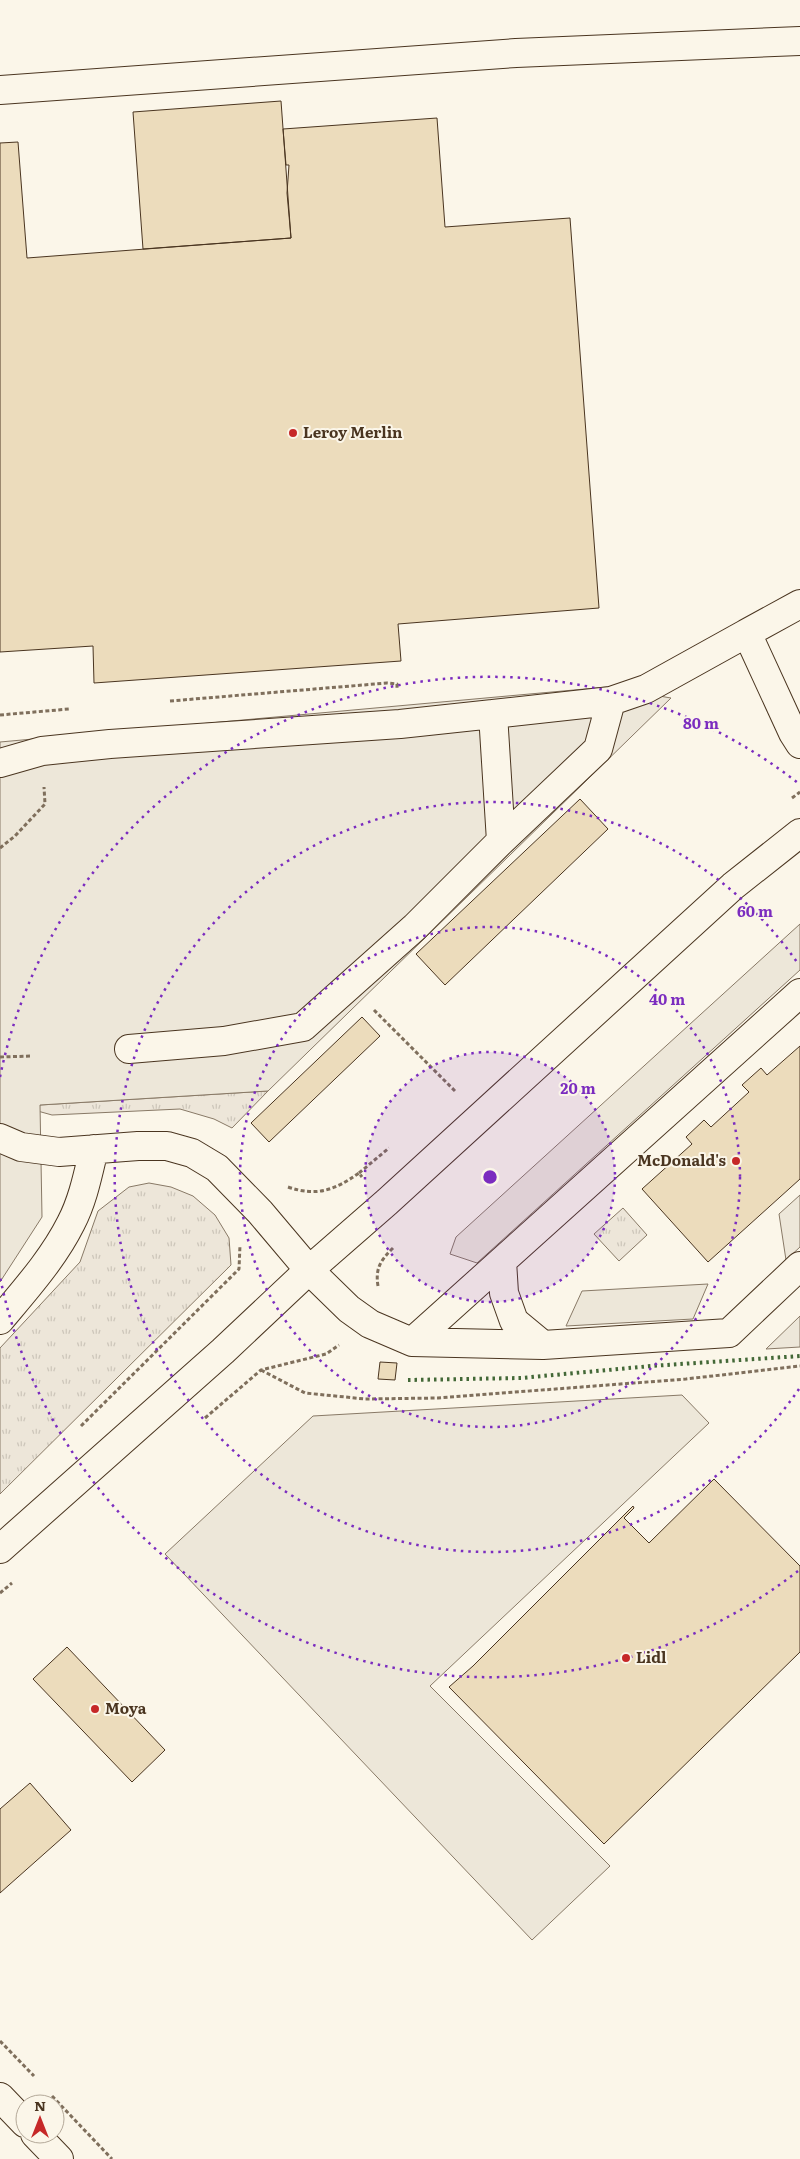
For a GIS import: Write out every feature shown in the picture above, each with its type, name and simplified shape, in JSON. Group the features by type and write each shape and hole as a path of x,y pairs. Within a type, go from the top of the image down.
{"street":[{"path":"0,90 516,53 800,41"},
{"path":"0,763 42,751 110,744 400,724 611,701 646,689 800,604"},
{"path":"747,632 793,733 800,744"},
{"path":"129,1049 224,1041 303,1028 415,927 501,841 598,749 611,701"},
{"path":"492,714 501,841"},
{"path":"0,1549 223,1351 309,1270 387,1202 733,886 800,834"},
{"path":"412,1342 800,993"},
{"path":"0,1138 21,1147 59,1152 138,1146 167,1146 192,1153 217,1168 260,1212 309,1270 349,1309 370,1324 412,1342 543,1345 729,1333 800,1266"},
{"path":"0,1320 50,1258 71,1223 83,1193 94,1149"},
{"path":"502,1261 504,1293 514,1321 543,1345"},
{"path":"0,2097 15,2113"},
{"path":"45,2144 59,2159"}],"path":[{"path":"372,1009 455,1091"},
{"path":"0,1057 32,1056"},
{"path":"203,1421 261,1370 326,1354 370,1324"},
{"path":"223,1351 305,1393 365,1399 438,1398 686,1378 800,1366"},
{"path":"0,1594 14,1581"},
{"path":"0,2041 40,2082"},
{"path":"46,2089 112,2159"}],"green space":[{"path":"268,1091 232,1128 214,1119 180,1109 52,1115 16,1105 40,1105"},
{"path":"149,1183 171,1187 193,1196 215,1215 229,1238 231,1265 0,1494 0,1348 80,1262 98,1211 129,1187"},
{"path":"623,1208 647,1235 619,1261 594,1234"}],"shaded area":[{"path":"607,687 671,698 268,1091 40,1105 42,1217 0,1282 0,742"},
{"path":"800,924 800,970 477,1263 450,1254 456,1237"},
{"path":"800,1195 800,1247 786,1260 779,1214"},
{"path":"708,1284 693,1319 566,1326 582,1291"},
{"path":"800,1316 800,1347 766,1349"},
{"path":"682,1395 709,1423 430,1686 610,1866 532,1940 165,1554 313,1416"}],"building":[{"path":"281,101 291,238 143,249 133,112"},
{"name":"Leroy Merlin","path":"437,118 445,227 570,218 599,608 398,624 401,661 94,683 93,646 0,652 0,143 18,142 27,258 291,238 287,193 289,165 286,165 283,129"},
{"path":"580,799 608,829 445,985 416,954"},
{"path":"362,1017 380,1036 269,1142 251,1123"},
{"name":"McDonald's","path":"800,1046 800,1179 708,1262 642,1189 692,1144 686,1137 704,1120 711,1127 749,1092 742,1085 761,1068 767,1075"},
{"path":"380,1362 397,1363 395,1380 378,1379"},
{"path":"714,1479 800,1566 800,1652 604,1844 449,1687 473,1666 633,1506 634,1508 624,1518 649,1543"},
{"path":"67,1647 165,1750 132,1782 33,1679"},
{"path":"30,1783 71,1830 0,1893 0,1809"}],"hedge":[{"path":"408,1380 521,1378 651,1366 800,1356"}],"place":[{"name":"Leroy Merlin","path":"293,433"},
{"name":"McDonald's","path":"736,1161"},
{"name":"Lidl","path":"626,1658"},
{"name":"Moya","path":"95,1709"}]}
